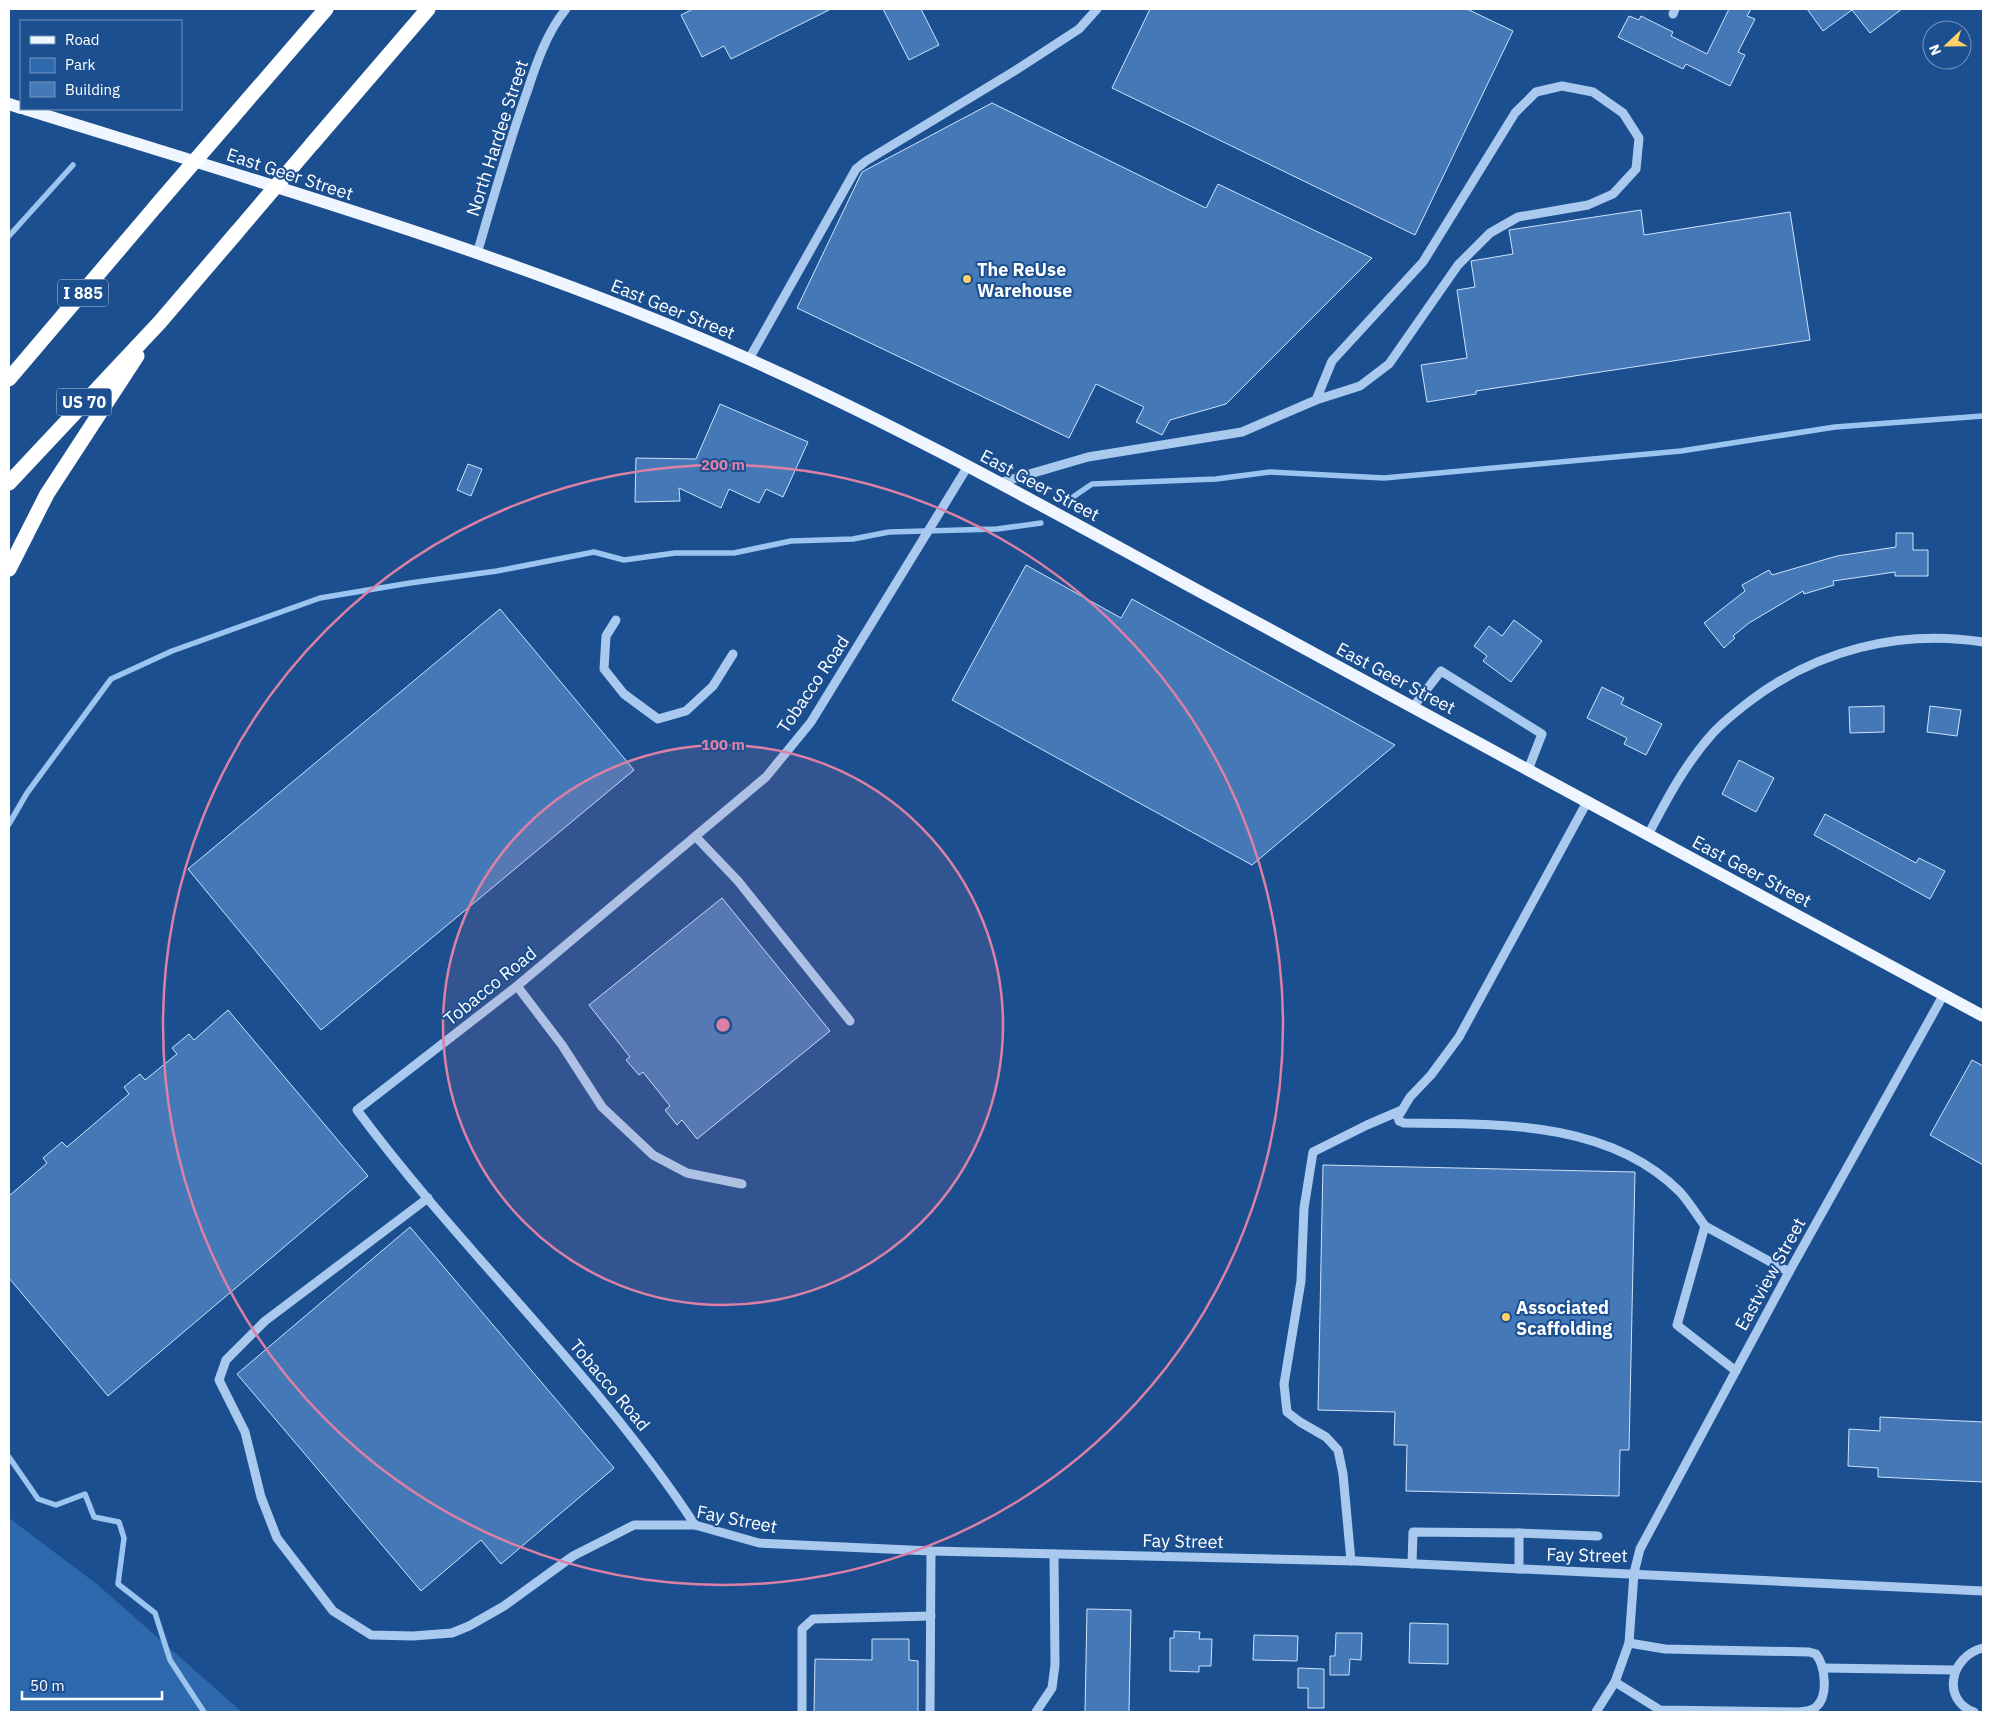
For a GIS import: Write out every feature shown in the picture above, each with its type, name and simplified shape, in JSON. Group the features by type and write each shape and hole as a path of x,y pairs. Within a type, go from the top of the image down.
{"highway":[{"name":"I 885","path":"9,379 326,9"},
{"path":"9,569 47,494 160,322 428,9"},
{"name":"US 70","path":"9,483 160,322"}],"main road":[{"name":"East Geer Street","path":"28,110 211,166 478,254 646,316 749,359 968,466 1983,1016"}],"street":[{"name":"North Hardee Street","path":"478,254 512,133 529,84 553,30 566,9"},
{"path":"749,359 856,169 1079,29 1097,9"},
{"path":"999,483 1088,457 1242,432 1316,400 1360,386 1389,364 1458,265 1490,233 1518,216 1588,205 1613,194 1636,169 1639,138 1624,112 1593,92 1562,86 1536,92 1515,114 1423,262 1332,361 1316,400"},
{"name":"Tobacco Road","path":"695,1525 649,1458 588,1383 392,1156 357,1110 517,986 696,837 766,776 812,722 968,466"},
{"path":"616,620 606,636 604,669 624,694 658,719 686,711 713,686 733,654"},
{"path":"1648,835 1673,786 1714,732 1759,694 1796,671 1832,655 1871,644 1895,640 1944,638 1983,642"},
{"path":"1413,707 1441,671 1542,734 1528,770"},
{"path":"1587,802 1459,1037 1402,1110 1398,1117 1399,1121 1404,1123 1485,1124 1534,1129 1598,1142 1643,1164 1673,1186 1680,1192 1705,1226 1789,1272"},
{"path":"696,837 738,881 850,1021"},
{"path":"517,986 562,1045 602,1107 653,1155 687,1173 742,1184"},
{"name":"Eastview Street","path":"1596,1712 1615,1682 1630,1643 1634,1573 1640,1549 1789,1272 1944,994"},
{"path":"1351,1561 1343,1474 1338,1450 1326,1437 1287,1412 1284,1384 1302,1281 1304,1208 1314,1152 1367,1125 1402,1110"},
{"name":"Fay Street","path":"428,1198 265,1320 226,1360 218,1380 245,1432 261,1497 277,1538 333,1611 371,1635 413,1636 452,1632 469,1626 504,1606 573,1556 634,1525 695,1525 759,1543 931,1551 1351,1561 1983,1591"},
{"path":"1705,1226 1677,1326 1736,1371"},
{"path":"1412,1564 1413,1532 1598,1536"},
{"path":"1519,1533 1519,1569"},
{"path":"930,1712 931,1551"},
{"path":"1036,1712 1052,1688 1055,1665 1054,1554"},
{"path":"802,1712 802,1629 813,1619 931,1616"},
{"path":"1615,1682 1660,1710 1800,1712 1810,1710 1822,1699 1824,1668 1816,1654 1808,1652 1665,1649 1630,1643"},
{"path":"1974,1712 1961,1704 1955,1694 1953,1678 1955,1670 1964,1656 1983,1648"},
{"path":"1824,1668 1955,1670"}],"green space":[{"path":"9,1518 98,1585 242,1712 9,1712"}],"building":[{"path":"693,9 831,9 731,59 724,46 702,57 681,15"},
{"path":"883,9 921,9 939,45 909,60"},
{"path":"1150,9 1467,9 1513,31 1415,235 1112,88"},
{"path":"1729,9 1751,9 1747,16 1755,19 1738,52 1745,55 1730,86 1686,64 1683,69 1618,37 1629,16 1639,20 1641,16 1673,32 1671,36 1707,54"},
{"path":"1807,9 1902,9 1870,33 1852,10 1823,31"},
{"path":"992,103 1206,208 1218,184 1372,258 1226,404 1170,420 1162,435 1136,422 1144,407 1096,384 1069,438 797,308 862,172"},
{"path":"1641,210 1644,235 1790,212 1810,340 1476,391 1476,394 1427,402 1421,365 1467,358 1457,290 1475,287 1471,261 1513,254 1509,230"},
{"path":"720,404 808,442 783,497 766,489 759,503 729,489 721,508 679,488 680,501 635,502 636,458 696,459"},
{"path":"468,464 482,469 471,496 457,490"},
{"path":"1896,533 1913,533 1913,550 1928,550 1928,576 1895,576 1895,572 1833,581 1834,585 1804,594 1803,591 1749,623 1733,636 1735,638 1724,648 1704,623 1745,591 1742,585 1769,570 1772,575 1837,556 1896,547"},
{"path":"1026,565 1121,618 1132,599 1395,745 1252,865 952,700"},
{"path":"500,609 634,770 321,1030 188,869"},
{"path":"1514,620 1542,641 1511,682 1483,661 1487,656 1474,646 1489,626 1502,636"},
{"path":"1602,687 1624,698 1621,704 1662,724 1646,755 1624,744 1627,738 1587,718"},
{"path":"1884,706 1884,732 1850,733 1849,707"},
{"path":"1930,706 1961,710 1957,736 1927,732"},
{"path":"1739,760 1774,778 1756,812 1722,794"},
{"path":"1825,814 1916,863 1919,858 1945,871 1930,899 1814,835"},
{"path":"722,898 830,1031 697,1139 682,1120 677,1125 665,1110 670,1106 643,1072 639,1075 626,1060 630,1057 589,1005"},
{"path":"228,1010 368,1176 108,1396 9,1278 9,1196 47,1163 43,1158 62,1142 67,1147 129,1094 124,1087 140,1074 145,1080 177,1054 172,1048 189,1034 194,1040"},
{"path":"1972,1060 1983,1066 1983,1165 1930,1135"},
{"path":"1323,1165 1635,1172 1629,1450 1620,1450 1619,1496 1406,1491 1407,1445 1394,1445 1395,1412 1318,1410"},
{"path":"410,1227 614,1468 501,1564 481,1540 421,1591 237,1374"},
{"path":"1880,1417 1983,1422 1983,1482 1878,1477 1878,1468 1848,1466 1849,1429 1880,1431"},
{"path":"1087,1609 1131,1610 1129,1712 1085,1712"},
{"path":"1410,1623 1448,1624 1448,1664 1409,1663"},
{"path":"1174,1631 1200,1632 1199,1639 1212,1639 1211,1666 1199,1666 1199,1672 1170,1671 1170,1638 1174,1638"},
{"path":"1336,1633 1362,1633 1361,1660 1350,1659 1349,1675 1330,1675 1330,1656 1335,1656"},
{"path":"1254,1635 1298,1636 1297,1661 1253,1660"},
{"path":"872,1639 909,1639 909,1660 918,1661 918,1712 814,1712 815,1659 872,1660"},
{"path":"1298,1668 1324,1669 1324,1708 1308,1708 1308,1688 1298,1688"}],"waterway":[{"path":"9,236 73,165"},
{"path":"1073,497 1092,484 1216,479 1270,472 1384,478 1681,451 1835,427 1983,416"},
{"path":"9,824 27,793 111,679 172,651 320,598 497,571 594,552 624,560 675,553 734,553 791,541 853,539 889,532 997,529 1041,523"},
{"path":"9,1457 38,1499 56,1505 85,1494 94,1517 119,1522 124,1538 118,1584 155,1613 170,1660 204,1712"}],"place":[{"name":"The ReUse Warehouse","path":"967,279"},
{"name":"Associated Scaffolding","path":"1506,1317"}]}
